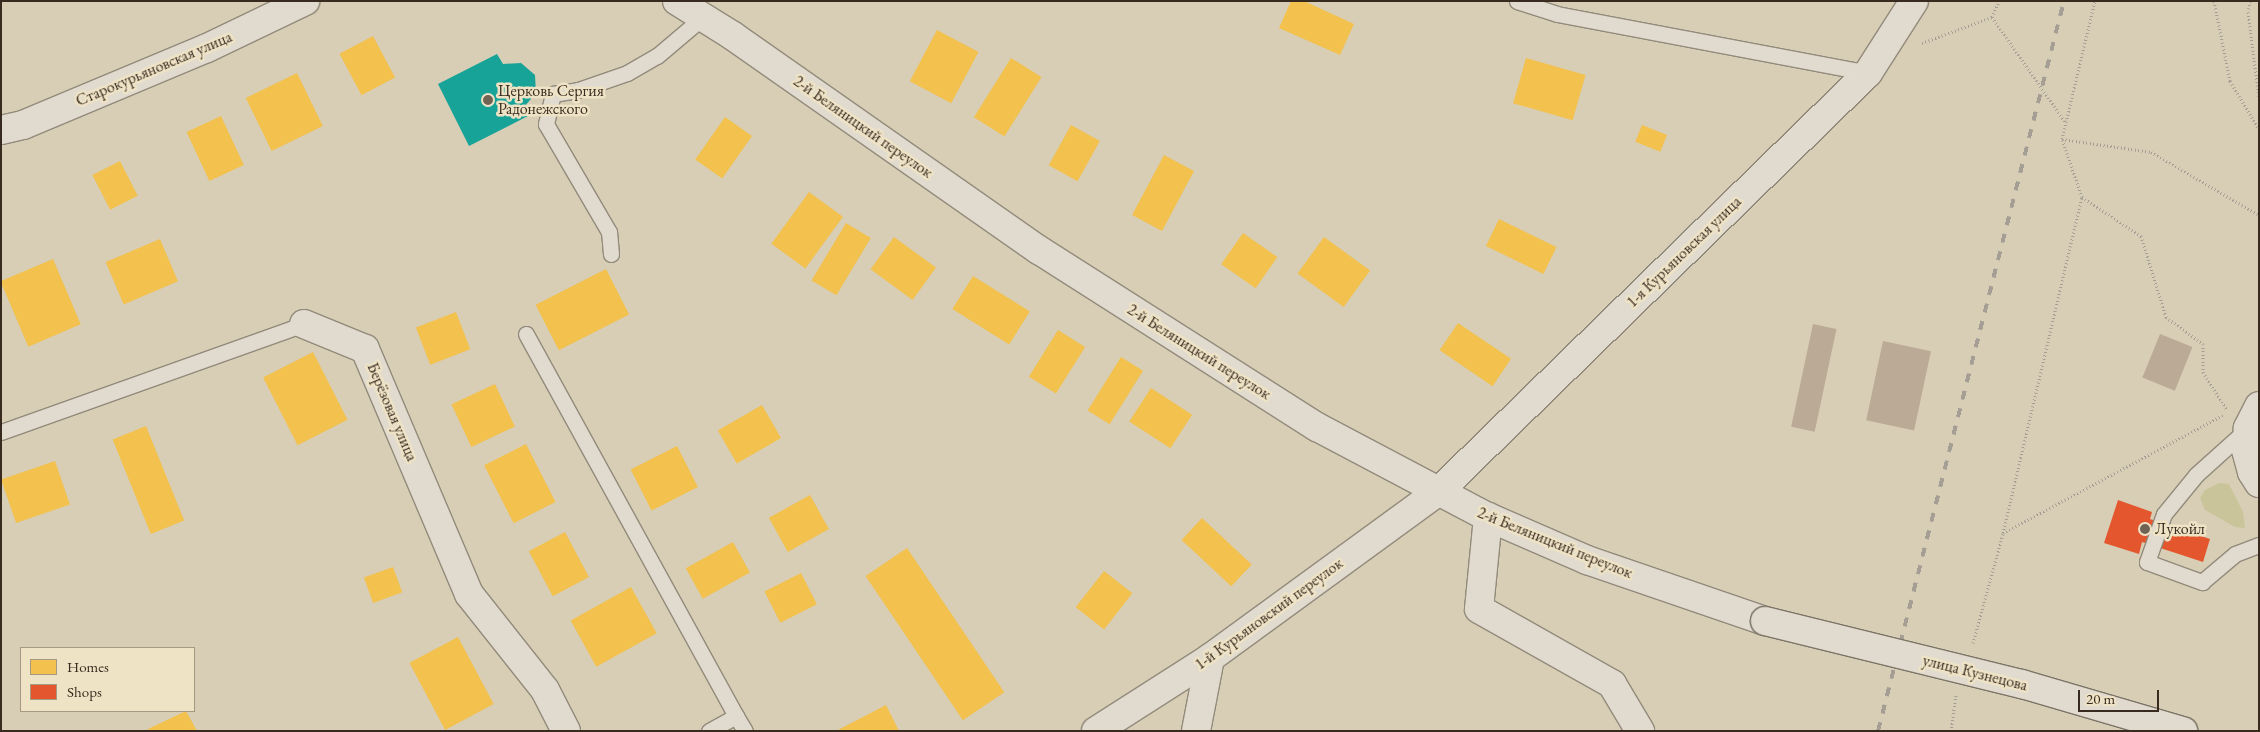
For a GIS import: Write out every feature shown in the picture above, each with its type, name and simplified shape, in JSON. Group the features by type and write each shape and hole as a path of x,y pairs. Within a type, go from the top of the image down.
{"main road":[{"name":"Старокурьяновская улица","path":"1,130 22,125 207,48 305,1"},
{"name":"2-й Беляницкий переулок","path":"677,1 1039,250 1317,427 1488,517 1587,560 1765,621"},
{"name":"1-я Курьяновская улица","path":"1439,491 1873,66 1914,1"},
{"name":"Берёзовая улица","path":"304,324 365,349 469,594 544,690 566,731"},
{"path":"2248,413 2246,450 2252,472 2259,483"},
{"name":"1-й Курьяновский переулок","path":"1096,731 1210,658 1439,491"},
{"path":"1488,517 1479,609 1612,684 1640,731"},
{"name":"улица Кузнецова","path":"1765,621 2022,684 2183,731"},
{"path":"1196,731 1210,658"}],"lane":[{"path":"1517,1 1557,14 1873,66"},
{"path":"611,254 609,232 546,124 553,94 578,90 627,73 657,56 703,18"},
{"name":"Берёзовая улица","path":"1,432 304,324"},
{"path":"526,334 745,731"},
{"path":"2248,413 2164,514 2147,562 2202,582 2235,554 2259,545"},
{"path":"709,731 736,716"}],"path":[{"path":"1873,66 1992,17 1999,1"},
{"path":"1971,648 2003,533 2082,197 2062,139 2095,1"},
{"path":"2214,1 2230,81 2259,129"},
{"path":"2250,1 2248,12 2259,98"},
{"path":"1992,17 2066,123"},
{"path":"2062,139 2151,152 2259,215"},
{"path":"2003,533 2248,413 2203,372 2203,344 2166,316 2141,236 2082,197"},
{"path":"1951,731 1959,685"}],"shaded area":[{"path":"2219,483 2229,484 2243,512 2245,528 2235,527 2205,510 2200,498 2205,490"}],"building: Homes":[{"path":"1291,1 1304,1 1354,24 1340,55 1279,28"},
{"path":"937,30 978,52 951,103 910,81"},
{"path":"373,36 395,77 362,95 339,54"},
{"path":"1011,58 1042,77 1004,136 974,117"},
{"path":"1526,58 1586,75 1573,120 1513,103"},
{"path":"297,73 323,126 272,151 246,98"},
{"path":"221,116 244,165 209,181 187,132"},
{"path":"725,117 752,136 722,179 695,160"},
{"path":"1071,125 1100,141 1078,181 1049,165"},
{"path":"1642,125 1667,135 1660,152 1635,142"},
{"path":"1164,155 1194,171 1162,231 1132,215"},
{"path":"120,161 138,196 110,210 92,175"},
{"path":"809,192 843,217 805,268 771,244"},
{"path":"1499,219 1557,247 1543,274 1486,246"},
{"path":"846,223 871,238 836,295 811,280"},
{"path":"1243,233 1277,257 1256,288 1221,264"},
{"path":"894,237 936,268 913,300 870,269"},
{"path":"1324,237 1370,271 1344,307 1298,273"},
{"path":"160,239 178,281 124,304 106,262"},
{"path":"53,259 81,324 28,347 1,281"},
{"path":"606,269 629,314 559,350 536,305"},
{"path":"973,276 1030,312 1009,345 952,309"},
{"path":"456,312 470,349 430,365 416,327"},
{"path":"1458,323 1511,359 1493,386 1440,350"},
{"path":"1058,330 1085,347 1056,394 1029,377"},
{"path":"313,352 348,420 298,445 263,377"},
{"path":"1121,357 1143,371 1110,424 1088,410"},
{"path":"495,384 515,427 471,447 451,404"},
{"path":"1151,388 1192,415 1170,448 1129,422"},
{"path":"762,405 781,438 737,463 718,431"},
{"path":"146,426 184,521 151,534 113,439"},
{"path":"526,444 556,502 514,523 484,465"},
{"path":"677,446 698,487 652,511 631,470"},
{"path":"55,461 70,504 16,523 1,480"},
{"path":"810,495 829,529 788,552 769,518"},
{"path":"1202,518 1252,564 1231,586 1182,540"},
{"path":"565,532 589,577 553,596 529,551"},
{"path":"733,542 750,573 703,599 686,568"},
{"path":"907,548 1004,692 963,720 866,576"},
{"path":"393,567 402,592 373,603 364,578"},
{"path":"1104,571 1132,593 1104,629 1076,607"},
{"path":"801,573 817,604 780,623 764,592"},
{"path":"631,587 657,633 596,667 571,620"},
{"path":"458,637 494,704 445,730 409,663"},
{"path":"886,705 899,731 836,731"},
{"path":"187,712 197,731 149,731 148,729"}],"building: Shops":[{"name":"Лукойл","path":"2118,500 2152,512 2150,519 2210,539 2203,562 2142,542 2139,554 2104,543"}],"building: Public":[{"name":"Церковь Сергия Радонежского","path":"497,54 503,64 521,63 535,75 536,93 524,107 528,116 469,146 438,84"}],"building: Other":[{"path":"1813,324 1836,329 1815,432 1791,427"},
{"path":"2160,334 2192,347 2175,391 2142,378"},
{"path":"1883,341 1931,351 1914,430 1866,420"}],"railway":[{"path":"1878,731 2064,1"}],"place":[{"name":"Церковь Сергия Радонежского","path":"488,100"},
{"name":"Лукойл","path":"2145,529"}]}
